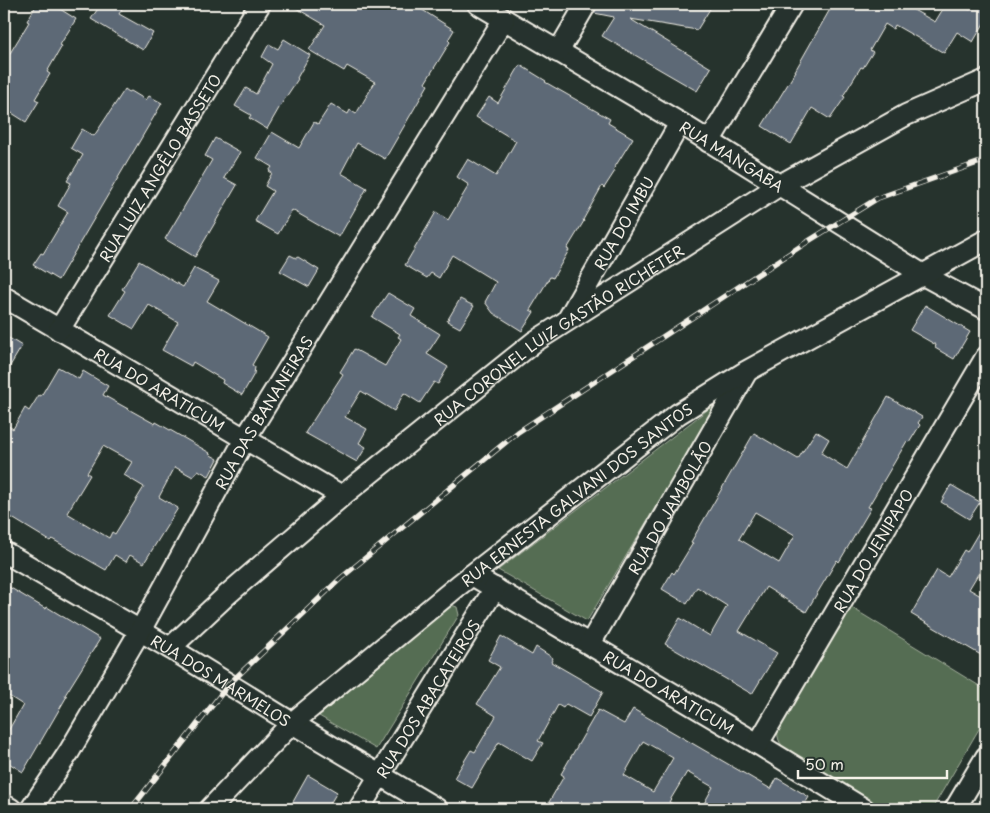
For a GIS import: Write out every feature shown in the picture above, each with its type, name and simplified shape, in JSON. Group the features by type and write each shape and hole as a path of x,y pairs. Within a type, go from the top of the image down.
{"street":[{"name":"RUA LUIZ ANGÊLO BASSETO","path":"59,330 260,4"},
{"name":"RUA MANGABA","path":"478,4 680,123 925,276 986,309"},
{"path":"558,52 586,4"},
{"path":"709,142 792,4"},
{"name":"RUA DAS BANANEIRAS","path":"31,809 69,752 140,631 244,439 504,19"},
{"name":"RUA CORONEL LUIZ GASTÃO RICHETER","path":"170,648 228,594 342,496 534,342 780,185 906,115 986,80"},
{"name":"RUA DO IMBU","path":"566,322 680,123"},
{"name":"RUA ERNESTA GALVANI DOS SANTOS","path":"210,809 292,723 472,574 678,414 747,371 925,276 986,240"},
{"name":"RUA DO ARATICUM","path":"4,297 342,496"},
{"name":"RUA DO JENIPAPO","path":"758,744 986,357"},
{"name":"RUA DO JAMBOLÃO","path":"590,644 747,371"},
{"name":"RUA DOS MARMELOS","path":"4,552 170,648 437,809"},
{"name":"RUA DO ARATICUM","path":"472,574 864,809"},
{"name":"RUA DOS ABACATEIROS","path":"359,809 495,588"},
{"path":"955,809 986,757"},
{"path":"4,805 11,809"}],"green space":[{"path":"719,401 587,621 498,570"},
{"path":"451,605 457,607 459,615 376,749 319,716"},
{"path":"849,606 986,690 986,717 932,809 880,809 788,751 780,742 778,724"}],"building":[{"path":"37,4 52,4 76,19 60,45 62,46 47,72 50,74 35,99 39,101 26,122 4,108 4,63 29,22 27,21"},
{"path":"101,4 114,4 122,9 119,14 153,33 143,50 91,19"},
{"path":"289,4 413,4 454,30 448,40 450,42 425,83 428,85 385,159 357,143 341,173 367,188 339,237 292,210 278,234 255,221 273,191 265,186 272,173 269,171 272,167 257,158 272,132 299,148 314,122 318,124 331,104 348,114 350,110 356,114 375,82 347,66 344,71 309,50 325,25"},
{"path":"598,4 713,4 697,30 630,19 711,68 697,91 602,36 614,17 594,13"},
{"path":"833,4 862,4 871,10 875,4 903,4 935,22 946,4 960,4 970,10 974,4 986,4 986,20 973,42 957,32 944,53 895,25 893,29 885,24 870,50 873,52 863,68 861,67 843,96 845,97 830,119 812,108 791,144 762,126 796,71"},
{"path":"284,39 310,55 298,79 267,129 249,118 251,115 235,106 246,88 256,94 272,64 262,57 269,44 278,49"},
{"path":"520,65 545,82 610,119 608,123 633,138 604,188 602,186 553,278 550,277 530,310 534,312 522,331 493,313 485,302 496,282 452,255 439,278 431,273 427,278 405,265 436,212 448,220 469,185 457,177 468,159 496,176 516,141 476,117 489,97 498,103"},
{"path":"125,89 146,100 149,96 162,103 58,280 33,265 41,253 43,254 68,212 58,206 71,183 67,181 83,155 71,148 82,129 94,136"},
{"path":"215,138 240,152 224,178 237,185 195,257 165,239 212,160 205,156"},
{"path":"290,255 298,257 319,270 309,287 280,271"},
{"path":"139,261 183,287 194,268 219,281 207,301 268,337 252,365 255,367 254,374 242,395 222,383 223,380 193,362 191,366 162,350 178,322 149,305 134,329 110,315 125,291 122,289"},
{"path":"388,293 415,309 411,316 440,334 427,354 448,367 438,384 434,382 420,403 404,393 394,411 361,391 345,417 367,429 359,443 366,447 357,462 305,433 343,374 340,372 354,349 385,366 401,339 398,337 400,334 372,317"},
{"path":"460,299 474,306 460,328 447,321"},
{"path":"925,305 970,332 954,359 935,348 936,345 910,330"},
{"path":"4,335 22,346 4,376"},
{"path":"58,367 79,379 83,371 108,386 103,395 155,424 156,422 218,459 209,476 198,470 193,477 175,467 159,497 178,508 144,563 130,555 126,562 115,555 106,570 52,539 50,541 4,513 4,423 13,429 25,408 29,411 39,395 41,396","holes":["103,446 132,462 124,475 144,487 115,534 112,532 109,538 67,513 90,475 87,473"]},
{"path":"888,397 922,417 918,423 920,425 909,443 907,441 868,507 871,508 839,562 837,560 806,612 766,587 739,631 777,653 752,694 665,644 680,618 710,636 727,606 697,587 687,604 662,589 672,572 674,574 693,543 691,542 754,433 798,459 816,431 829,439 821,453 847,469","holes":["755,512 795,535 779,563 739,539"]},
{"path":"951,485 980,502 969,519 941,502"},
{"path":"986,520 986,561 969,589 986,599 986,658 911,614 937,570 948,577 964,550 967,552"},
{"path":"4,584 100,639 65,695 67,696 23,772 4,760 4,738 23,705 4,693"},
{"path":"501,636 532,655 536,647 553,658 551,662 603,692 589,717 566,704 563,708 558,705 538,741 543,743 532,761 499,742 472,788 454,778 471,750 475,752 496,716 477,704 500,667 488,660"},
{"path":"633,709 771,789 777,778 809,797 802,809 701,809 713,787 687,772 669,802 682,809 545,809 564,776 561,774 598,710 624,724","holes":["643,741 673,758 653,792 624,775"]},
{"path":"308,775 337,792 327,809 289,809"}],"railway":[{"path":"131,809 229,684 341,578 518,432 807,242 878,198 986,160"}]}
